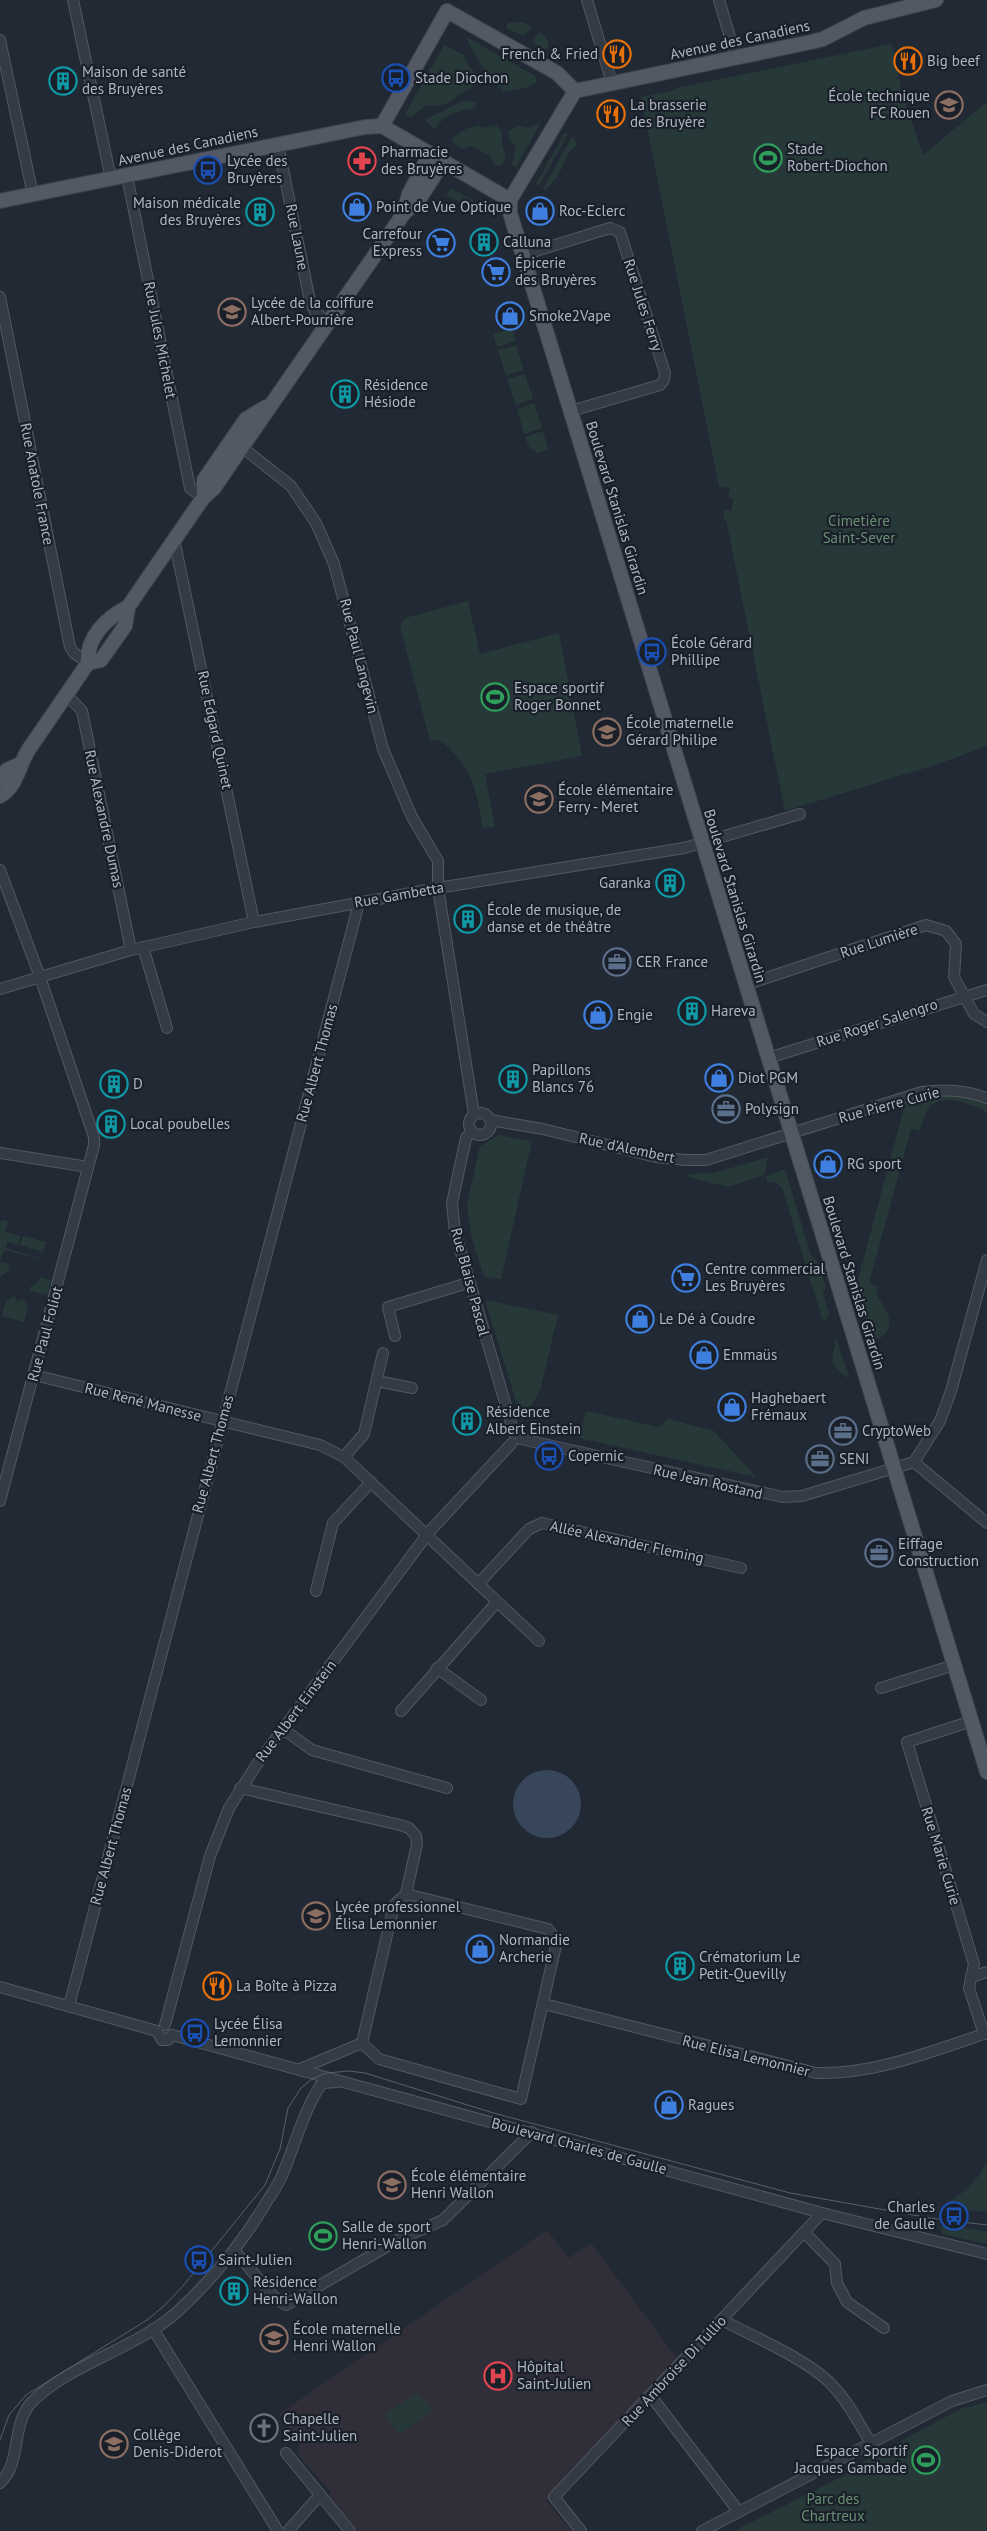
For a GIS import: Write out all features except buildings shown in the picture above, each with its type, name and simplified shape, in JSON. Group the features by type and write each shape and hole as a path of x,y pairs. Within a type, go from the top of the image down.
{"main road":[{"name":"Avenue des Canadiens","path":"575,91 823,39 857,20 936,0"},
{"path":"445,6 557,73 575,91 510,200 382,126 445,6"},
{"name":"Avenue des Canadiens","path":"0,201 382,126"},
{"path":"404,213 409,194 430,154"},
{"path":"0,796 17,776 20,764 88,663 87,649 110,616 128,606 203,498 214,488 404,213 418,201 443,162"},
{"name":"Boulevard Stanislas Girardin","path":"510,200 510,213 987,1772"},
{"path":"203,498 204,480 246,419 272,403"},
{"path":"0,779 7,770 20,764"}],"street":[{"path":"73,0 111,179"},
{"path":"587,0 612,83"},
{"path":"719,0 736,57"},
{"path":"0,40 33,195"},
{"name":"Rue Laune","path":"278,145 310,301 315,312 329,322"},
{"name":"Rue Jules Michelet","path":"127,176 190,488 203,498"},
{"name":"Rue Jules Ferry","path":"523,255 610,228 620,232 665,373 664,380 660,385 571,411"},
{"name":"Rue Anatole France","path":"0,297 70,647 74,653 88,663"},
{"name":"Rue Paul Langevin","path":"242,447 291,486 316,523 334,564 383,749 412,817 438,861 438,888"},
{"name":"Rue Edgard Quinet","path":"174,539 254,922"},
{"name":"Rue Alexandre Dumas","path":"66,694 82,711 131,950"},
{"name":"Rue Gambetta","path":"0,990 131,950 254,922 438,888 684,848 800,814"},
{"name":"Rue Paul Foliot","path":"0,870 40,977 90,1121 94,1145 0,1501"},
{"path":"438,888 474,1114 469,1122 472,1131 478,1134 486,1133 490,1127 490,1120 481,1113 474,1114"},
{"name":"Rue Albert Thomas","path":"69,2006 359,902"},
{"name":"Rue Lumière","path":"746,985 926,925 946,931 956,944 954,977 974,1014 987,1022"},
{"path":"143,947 167,1028"},
{"name":"Rue Roger Salengro","path":"768,1058 987,990"},
{"name":"Rue Pierre Curie","path":"791,1134 922,1092 947,1089 970,1092 987,1098"},
{"name":"Rue d'Alembert","path":"490,1120 543,1129 656,1156 685,1160 706,1160 791,1134"},
{"name":"Rue Blaise Pascal","path":"472,1131 466,1138 452,1203 455,1232 468,1282 516,1438"},
{"path":"0,1153 88,1167"},
{"path":"987,1260 951,1391 940,1421 914,1462 987,1523"},
{"path":"395,1336 388,1307 468,1282"},
{"path":"344,1457 364,1434 383,1353"},
{"name":"Rue René Manesse","path":"34,1375 320,1445 344,1457 539,1641"},
{"path":"377,1381 412,1388"},
{"name":"Rue Jean Rostand","path":"516,1438 784,1497 802,1496 914,1462"},
{"name":"Rue Albert Einstein","path":"161,2028 218,1831 240,1788 426,1536 516,1438"},
{"path":"316,1591 333,1523 372,1482"},
{"name":"Allée Alexander Fleming","path":"478,1584 529,1529 542,1523 741,1568"},
{"path":"401,1711 437,1668 498,1602"},
{"path":"881,1688 954,1665"},
{"path":"437,1668 481,1700"},
{"name":"Rue Marie Curie","path":"972,1721 907,1742 974,1964 969,1988 983,2035"},
{"path":"282,1729 312,1750 447,1788"},
{"path":"240,1788 409,1828 416,1836 417,1844 406,1894 394,1905 362,2043"},
{"path":"362,2043 379,2059 521,2099 557,1941 548,1929 406,1894"},
{"path":"971,1977 987,1972"},
{"path":"0,1987 161,2028"},
{"name":"Rue Elisa Lemonnier","path":"544,2004 816,2073 860,2071 983,2035"},
{"name":"Boulevard Charles de Gaulle","path":"161,2028 171,2028 172,2035 532,2132 822,2213 987,2254"},
{"path":"300,2069 362,2043"},
{"path":"0,2483 7,2474 21,2422 32,2403 86,2366 152,2329 180,2309 250,2230 282,2176 311,2099 322,2083 344,2081"},
{"path":"234,2250 274,2297 286,2305 398,2240 443,2220 532,2132"},
{"name":"Rue Ambroise Di Tullio","path":"581,2531 554,2497 822,2213"},
{"path":"804,2232 834,2264 837,2283 848,2302 884,2328"},
{"path":"722,2320 817,2372 843,2398 871,2443"},
{"path":"152,2329 278,2531"},
{"path":"702,2531 952,2401 987,2390"},
{"path":"651,2396 739,2512"},
{"path":"286,2453 350,2531"},
{"path":"288,2531 320,2495"}],"shaded area":[{"name":"Hôpital Saint-Julien","path":"547,2230 569,2258 591,2243 678,2360 546,2500 572,2531 358,2531 330,2496 331,2493 325,2485 297,2454 300,2442 279,2414"}],"green space":[{"path":"523,22 532,27 523,36 506,28 508,23"},
{"path":"539,32 546,37 549,45 546,50 532,42"},
{"path":"467,37 535,76 537,82 529,87 504,92 488,76"},
{"name":"Cimetière Saint-Sever","path":"892,44 901,90 923,155 987,102 987,746 938,764 785,811 726,520 723,519 725,509 731,511 734,499 728,497 730,488 719,486 641,97 676,90 676,88"},
{"path":"444,45 464,55 469,67 476,73 473,86 446,104 427,105 411,117 405,114"},
{"path":"462,101 475,102 476,108 448,116 435,130 425,120"},
{"path":"541,122 516,167 512,165 516,146 509,140 508,132 518,126 529,128"},
{"path":"480,125 481,128 496,125 502,131 502,145 506,157 501,166 495,165 490,156 472,146 462,149 452,142 452,138 467,128"},
{"path":"564,134 568,134 539,186 536,184"},
{"path":"572,137 578,144 569,152 558,176 546,190 543,189"},
{"path":"451,188 475,201 468,205 446,196"},
{"path":"512,329 516,341 497,347 493,334"},
{"path":"516,345 524,370 506,376 498,350"},
{"path":"525,374 533,399 516,405 507,379"},
{"path":"534,403 542,428 524,434 517,409"},
{"path":"543,431 548,449 537,453 529,447 525,437"},
{"name":"Espace sportif Roger Bonnet","path":"468,601 480,654 559,633 582,756 485,774 495,827 483,828 475,790 460,760 440,740 430,741 400,626 405,618"},
{"path":"955,1093 987,1102 987,1112 957,1101 941,1101 928,1109 920,1131 911,1129 869,1283 877,1286 877,1295 889,1316 888,1330 882,1337 872,1341 856,1287 905,1104 927,1096"},
{"path":"498,1135 532,1141 501,1279 484,1277 471,1235 467,1204 480,1146"},
{"path":"768,1157 764,1175 728,1187 688,1177 689,1174 714,1173"},
{"path":"785,1169 811,1256 817,1261 826,1287 823,1293 829,1314 826,1320 822,1318 782,1188 775,1182 767,1182 766,1176"},
{"path":"2,1220 8,1221 5,1232 21,1236 18,1245 7,1242 6,1248 55,1263 4,1250 0,1262 0,1222"},
{"path":"23,1236 46,1242 43,1252 20,1245"},
{"path":"0,1262 9,1264 8,1268 11,1269 0,1277"},
{"path":"40,1277 51,1280 47,1295 30,1291 29,1288 38,1282"},
{"path":"14,1296 18,1302 23,1299 28,1306 24,1322 2,1316 6,1301"},
{"path":"485,1300 558,1315 540,1391 522,1421"},
{"path":"836,1337 849,1379 838,1370 832,1361"},
{"path":"586,1411 659,1427 668,1419 714,1431 756,1477 579,1438"},
{"path":"987,2162 987,2212 945,2208 945,2204 958,2196 974,2181"},
{"path":"941,2226 987,2231 987,2244 942,2234"},
{"path":"417,2392 433,2411 399,2435 385,2415"},
{"name":"Espace Sportif Jacques Gambade","path":"987,2402 987,2531 734,2531 847,2474 848,2470 960,2409"}],"water":[{"path":"547,1770 560,1773 571,1780 578,1791 581,1804 578,1817 571,1828 560,1835 547,1838 534,1835 523,1828 516,1817 513,1804 516,1791 523,1780 534,1773"}],"tram line":[{"path":"0,2440 9,2415 26,2395 147,2320 183,2286 265,2185 280,2149 288,2108 301,2088 312,2079 326,2073 349,2071 365,2073 490,2112 790,2193 930,2218 987,2225"}],"place":[{"name":"French & Fried","path":"617,54"},
{"name":"Big beef","path":"908,61"},
{"name":"Stade Diochon","path":"396,78"},
{"name":"Maison de santé des Bruyères","path":"63,81"},
{"name":"École technique FC Rouen","path":"949,105"},
{"name":"La brasserie des Bruyère","path":"611,114"},
{"name":"Stade Robert-Diochon","path":"768,158"},
{"name":"Pharmacie des Bruyères","path":"362,161"},
{"name":"Lycée des Bruyères","path":"208,170"},
{"name":"Point de Vue Optique","path":"357,207"},
{"name":"Roc-Eclerc","path":"540,211"},
{"name":"Maison médicale des Bruyères","path":"260,212"},
{"name":"Calluna","path":"484,242"},
{"name":"Carrefour Express","path":"441,243"},
{"name":"Épicerie des Bruyères","path":"496,272"},
{"name":"Lycée de la coiffure Albert-Pourrière","path":"232,312"},
{"name":"Smoke2Vape","path":"510,316"},
{"name":"Résidence Hésiode","path":"345,394"},
{"name":"École Gérard Phillipe","path":"652,652"},
{"name":"Espace sportif Roger Bonnet","path":"495,697"},
{"name":"École maternelle Gérard Philipe","path":"607,732"},
{"name":"École élémentaire Ferry - Meret","path":"539,799"},
{"name":"Garanka","path":"670,883"},
{"name":"École de musique, de danse et de théâtre","path":"468,919"},
{"name":"CER France","path":"617,962"},
{"name":"Hareva","path":"692,1011"},
{"name":"Engie","path":"598,1015"},
{"name":"Diot PGM","path":"719,1078"},
{"name":"Papillons Blancs 76","path":"513,1079"},
{"name":"D","path":"114,1084"},
{"name":"Polysign","path":"726,1109"},
{"name":"Local poubelles","path":"111,1124"},
{"name":"RG sport","path":"828,1164"},
{"name":"Centre commercial Les Bruyères","path":"686,1278"},
{"name":"Le Dé à Coudre","path":"640,1319"},
{"name":"Emmaüs","path":"704,1355"},
{"name":"Haghebaert Frémaux","path":"732,1407"},
{"name":"Résidence Albert Einstein","path":"467,1421"},
{"name":"CryptoWeb","path":"843,1431"},
{"name":"Copernic","path":"549,1456"},
{"name":"SENI","path":"820,1459"},
{"name":"Eiffage Construction","path":"879,1553"},
{"name":"Lycée professionnel Élisa Lemonnier","path":"316,1916"},
{"name":"Normandie Archerie","path":"480,1949"},
{"name":"Crématorium Le Petit-Quevilly","path":"680,1966"},
{"name":"La Boîte à Pizza","path":"217,1986"},
{"name":"Lycée Élisa Lemonnier","path":"195,2033"},
{"name":"Ragues","path":"669,2105"},
{"name":"École élémentaire Henri Wallon","path":"392,2185"},
{"name":"Charles de Gaulle","path":"954,2216"},
{"name":"Salle de sport Henri-Wallon","path":"323,2236"},
{"name":"Saint-Julien","path":"199,2260"},
{"name":"Résidence Henri-Wallon","path":"234,2291"},
{"name":"École maternelle Henri Wallon","path":"274,2338"},
{"name":"Hôpital Saint-Julien","path":"498,2376"},
{"name":"Chapelle Saint-Julien","path":"264,2428"},
{"name":"Collège Denis-Diderot","path":"114,2444"},
{"name":"Espace Sportif Jacques Gambade","path":"926,2460"}],"park label":[{"name":"Parc des Chartreux","path":"833,2508"}]}
